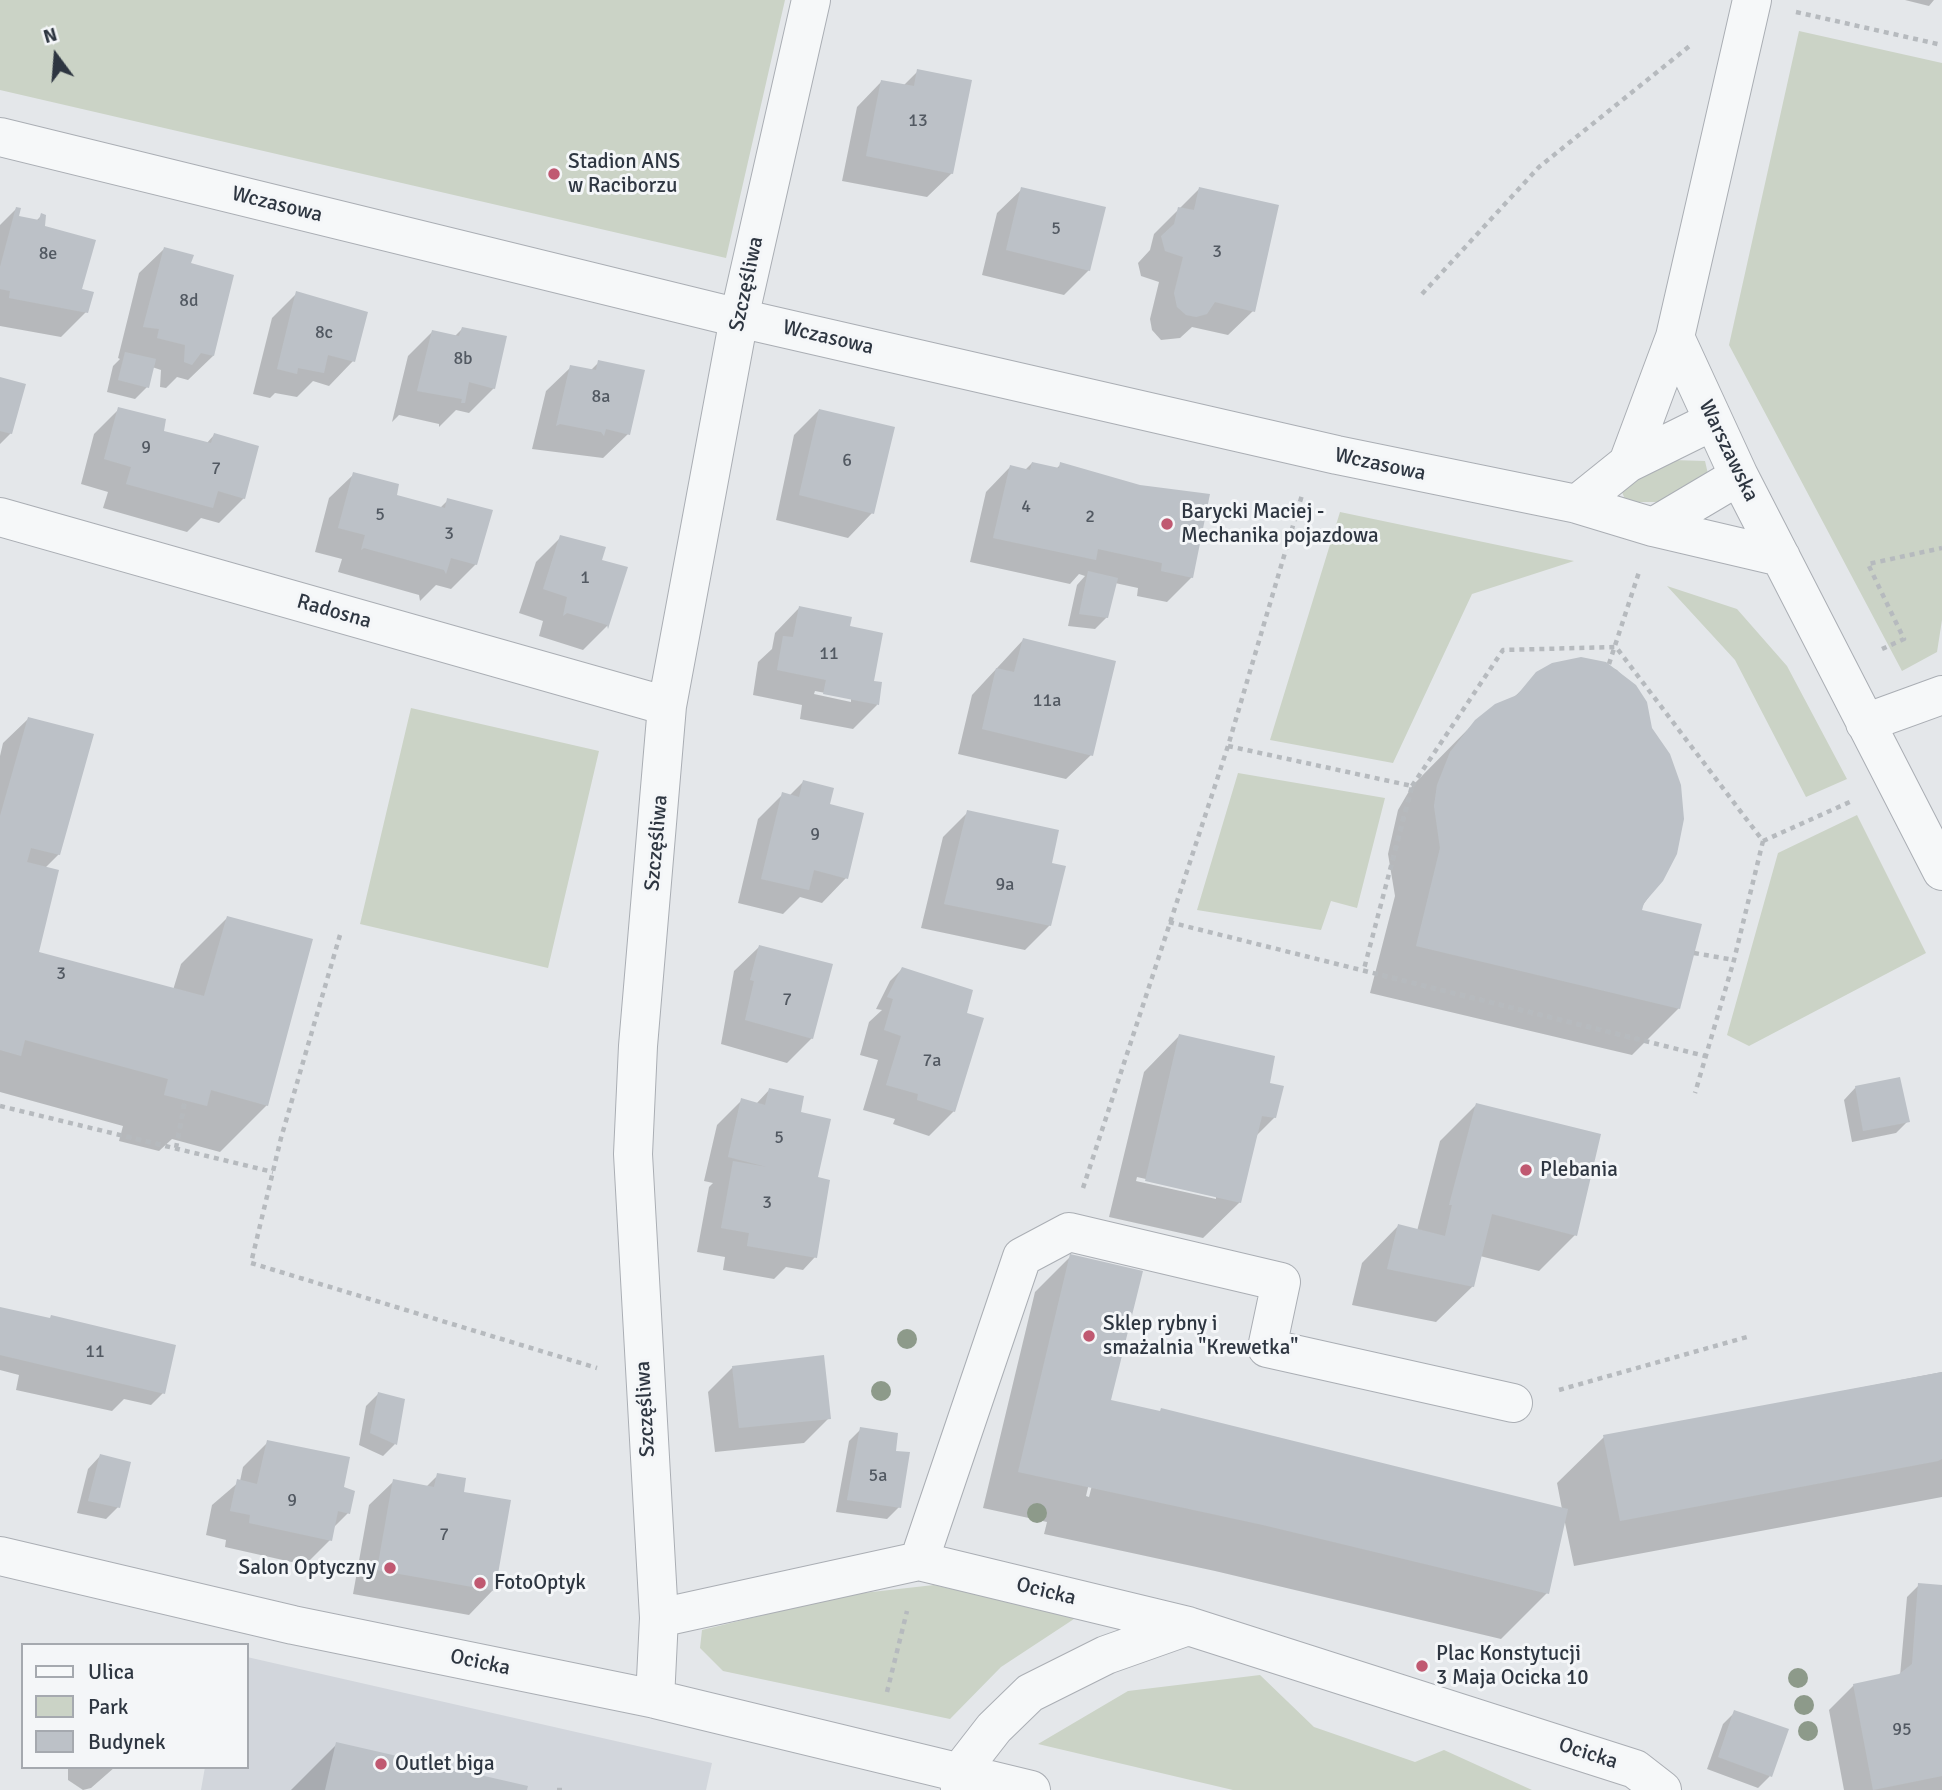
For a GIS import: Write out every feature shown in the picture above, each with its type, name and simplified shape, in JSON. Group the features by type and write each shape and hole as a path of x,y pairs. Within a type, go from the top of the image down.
{"street":[{"name":"Szczęśliwa","path":"655,1699 659,1618 633,1154 638,1046 667,706 739,318 811,0"},
{"path":"1628,463 1675,337 1752,2"},
{"name":"Wczasowa","path":"0,137 739,318 1315,450 1577,504 1653,527 1781,557"},
{"name":"Warszawska","path":"1675,337 1740,477 1942,871"},
{"path":"1577,504 1628,463 1713,421"},
{"path":"1653,527 1740,477"},
{"name":"Radosna","path":"0,517 667,706"},
{"path":"1865,723 1942,695"},
{"path":"919,1561 1022,1257 1069,1232 1281,1282 1267,1348 1513,1403"},
{"name":"Ocicka","path":"0,1556 293,1625 655,1699 960,1782 1031,1790"},
{"name":"Ocicka","path":"659,1618 919,1561 1188,1626 1635,1769 1662,1790"},
{"path":"960,1782 994,1728 1030,1693 1106,1655 1188,1626"}],"path":[{"path":"1422,294 1539,167 1667,62 1752,2 1942,45"},
{"path":"1069,1232 1228,747 1315,450"},
{"path":"1903,709 1875,652 1905,639 1868,564 1942,548"},
{"path":"1609,664 1641,564"},
{"path":"1364,970 1412,786 1503,650 1616,647"},
{"path":"1616,647 1763,841"},
{"path":"1228,747 1412,786"},
{"path":"1763,841 1864,796"},
{"path":"1695,1093 1734,960 1763,841"},
{"path":"1169,922 1705,1056"},
{"path":"340,935 273,1172 251,1264 645,1381"},
{"path":"1694,953 1734,960"},
{"path":"176,1148 185,1100"},
{"path":"0,1106 273,1172"},
{"path":"1513,1403 1746,1337"},
{"path":"887,1692 919,1561"},
{"path":"557,1790 566,1790"}],"shaded area":[{"path":"248,1657 712,1763 706,1790 201,1790 205,1769 248,1769"}],"green space":[{"name":"Stadion ANS w Raciborzu","path":"0,0 785,0 726,258 0,90"},
{"path":"1799,31 1942,63 1942,620 1937,652 1902,671 1729,345"},
{"path":"1672,460 1705,461 1708,474 1663,502 1626,502 1620,487"},
{"path":"1340,512 1574,561 1472,594 1393,763 1270,740"},
{"path":"1667,586 1737,609 1787,666 1847,779 1806,797 1735,660"},
{"path":"411,708 599,751 548,968 360,924"},
{"path":"1238,773 1385,798 1357,908 1331,901 1321,930 1197,910"},
{"path":"1857,815 1926,953 1749,1046 1727,1035 1778,853"},
{"path":"934,1585 1077,1617 1001,1667 950,1719 723,1671 700,1648 702,1630 845,1595"},
{"path":"1260,1675 1314,1727 1415,1762 1444,1750 1532,1790 1233,1790 1038,1744 1128,1691"}],"building":[{"path":"917,69 972,80 953,174 866,156 881,80 914,86"},
{"path":"1021,187 1106,207 1090,271 1006,250"},
{"path":"1199,187 1279,205 1255,312 1215,302 1207,314 1196,317 1186,315 1177,307 1174,293 1183,257 1165,251 1161,236 1174,224 1178,207 1194,210"},
{"path":"16,207 21,208 19,216 39,220 41,213 46,215 45,226 96,240 82,289 94,292 88,313 9,298 10,291 0,289 0,267"},
{"path":"164,247 194,255 191,263 234,275 214,356 201,353 192,365 184,362 185,345 157,338 159,329 143,327"},
{"path":"296,291 368,312 355,362 328,355 324,373 298,368 297,374 277,369"},
{"path":"462,327 507,336 495,389 469,382 465,403 461,403 462,399 417,391 432,330 459,336"},
{"path":"125,352 156,359 149,388 118,380"},
{"path":"598,360 645,370 630,435 606,429 604,436 601,432 560,424 556,426 570,365 596,370"},
{"path":"0,377 26,384 12,434 0,431"},
{"path":"118,407 166,419 164,431 211,443 214,433 259,446 245,499 218,491 213,508 126,484 131,467 104,459"},
{"path":"819,409 895,427 874,514 799,495"},
{"path":"1032,462 1059,468 1060,462 1140,485 1210,494 1193,578 1161,571 1162,563 1098,549 1096,560 993,538 1010,465 1030,470"},
{"path":"353,472 399,484 397,495 445,508 447,498 493,510 477,565 451,558 446,574 444,570 364,548 361,550 365,535 338,528"},
{"path":"560,535 606,547 602,560 628,567 608,629 607,625 567,613 563,616 567,597 543,589"},
{"path":"1088,571 1118,578 1108,618 1079,614"},
{"path":"799,606 852,617 850,626 883,633 874,681 882,682 879,705 823,694 826,680 777,670 783,636 793,637"},
{"path":"1023,638 1116,661 1093,756 982,729 996,668 1014,672"},
{"path":"1581,657 1606,662 1636,685 1647,702 1652,728 1670,754 1681,785 1684,819 1677,854 1663,881 1644,903 1642,910 1702,924 1680,1009 1416,946 1440,848 1434,806 1437,785 1450,752 1475,720 1495,704 1517,695 1536,672 1552,663"},
{"path":"28,717 94,734 60,855 31,848 27,862 59,870 39,952 204,996 227,916 313,939 268,1106 211,1090 207,1106 164,1095 168,1079 25,1040 21,1056 0,1050 0,816"},
{"path":"803,780 834,788 830,804 864,813 848,879 814,870 809,890 761,879 782,792 799,797"},
{"path":"967,810 1059,830 1052,863 1066,866 1051,926 944,904"},
{"path":"759,945 833,964 813,1039 745,1020 754,981 750,980"},
{"path":"902,967 973,990 967,1013 984,1018 955,1112 917,1100 918,1094 886,1085 901,1036 884,1030 893,999 887,997"},
{"path":"1179,1034 1275,1056 1270,1083 1284,1086 1276,1118 1262,1116 1241,1203 1145,1181"},
{"path":"1900,1077 1910,1122 1863,1131 1855,1086"},
{"path":"769,1088 804,1096 801,1112 831,1119 818,1177 830,1180 817,1258 747,1246 749,1233 721,1228 733,1161 767,1167 728,1157 741,1098 765,1105"},
{"name":"Plebania","path":"1476,1103 1601,1134 1577,1236 1492,1214 1474,1287 1387,1269 1398,1224 1445,1236 1452,1205 1449,1205"},
{"path":"1070,1254 1143,1271 1111,1400 1160,1411 1161,1408 1568,1509 1549,1594 1263,1525 1018,1472"},
{"path":"0,1307 50,1318 51,1315 176,1345 165,1394 0,1355"},
{"path":"824,1355 831,1419 739,1428 732,1366"},
{"path":"1942,1372 1942,1459 1938,1461 1620,1521 1603,1435"},
{"path":"378,1392 405,1399 397,1445 370,1433"},
{"path":"860,1427 898,1433 896,1451 910,1452 901,1508 847,1500"},
{"path":"267,1440 350,1457 344,1487 355,1491 350,1514 338,1511 332,1541 249,1523 250,1515 230,1511 237,1479 257,1484"},
{"path":"100,1454 131,1462 120,1508 88,1501"},
{"path":"437,1473 466,1478 464,1492 511,1500 495,1591 377,1570 393,1479 434,1487"},
{"path":"1918,1583 1942,1585 1942,1776 1873,1790 1853,1684 1899,1674 1912,1664"},
{"path":"1734,1710 1789,1729 1772,1777 1718,1757"},
{"name":"Outlet biga","path":"336,1742 528,1786 527,1790 325,1790"}],"place":[{"name":"Stadion ANS w Raciborzu","path":"554,174"},
{"name":"Barycki Maciej - Mechanika pojazdowa","path":"1167,524"},
{"name":"Plebania","path":"1526,1170"},
{"name":"Sklep rybny i smażalnia \"Krewetka\"","path":"1089,1336"},
{"name":"Salon Optyczny","path":"390,1568"},
{"name":"FotoOptyk","path":"480,1583"},
{"name":"Plac Konstytucji 3 Maja Ocicka 10","path":"1422,1666"},
{"name":"Outlet biga","path":"381,1764"}]}
